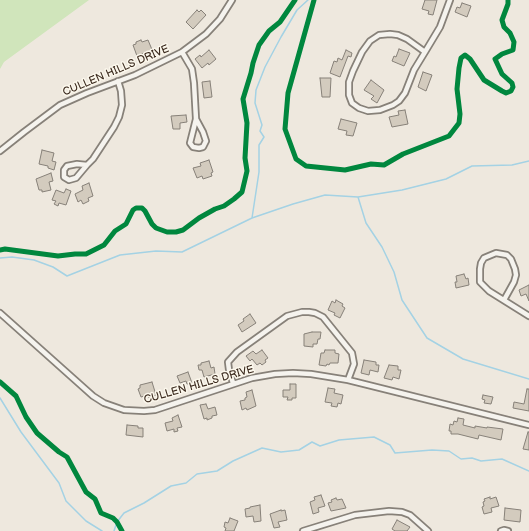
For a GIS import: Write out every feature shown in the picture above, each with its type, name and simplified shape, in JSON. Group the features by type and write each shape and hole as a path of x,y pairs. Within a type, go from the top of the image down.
{"street":[{"name":"CULLEN HILLS DRIVE","path":"0,151 41,118 60,105 151,68 182,52 209,31 220,19 232,0"},
{"path":"425,52 407,39 398,35 384,35 374,38 365,46 353,71 349,82 348,91 350,99 355,106 368,111 380,110 393,106 402,98 414,70 440,28 450,0"},
{"path":"182,52 192,69 194,83 196,119 190,143 193,148 199,148 205,144 206,140 196,119"},
{"path":"87,166 77,164 67,166 64,170 64,177 69,180 76,178 87,166 119,117 122,98 118,81"},
{"path":"504,300 514,282 516,275 515,269 511,259 507,255 496,253 484,258 481,263 480,282 489,290 504,300 529,316"},
{"name":"CULLEN HILLS DRIVE","path":"0,312 88,392 104,403 133,411 155,410 233,383 252,378 293,373 311,374 348,380 459,406 529,425"},
{"path":"233,383 228,362 237,352 287,316 302,312 315,313 323,317 352,353 354,364 348,380"},
{"path":"303,531 355,515 389,511 402,512 410,515 428,531"},
{"path":"501,531 508,531"}],"green space":[{"path":"0,0 89,0 4,62 0,69"}],"building":[{"path":"425,0 437,0 433,15 428,14 429,11 422,9"},
{"path":"462,3 471,6 467,17 455,12 457,7 460,8"},
{"path":"197,10 199,12 201,10 206,15 193,29 186,22"},
{"path":"141,40 142,42 148,40 153,52 147,54 146,52 137,56 133,45"},
{"path":"399,49 410,53 404,66 392,61 394,56 396,57"},
{"path":"209,50 216,59 209,65 208,63 202,68 195,59 200,55 201,57"},
{"path":"346,50 352,53 351,57 348,56 340,77 330,73 334,61 337,62 338,58 342,60"},
{"path":"423,72 432,75 426,91 418,87"},
{"path":"320,78 331,78 330,97 322,97"},
{"path":"371,80 384,90 377,103 371,99 374,96 364,90"},
{"path":"210,81 212,97 204,98 202,82"},
{"path":"405,110 408,124 392,127 389,117 399,115 398,111"},
{"path":"186,115 187,122 180,123 180,129 173,129 171,116"},
{"path":"341,119 357,123 353,136 346,135 347,131 338,129"},
{"path":"42,150 54,153 52,161 56,162 54,170 48,168 48,166 39,164"},
{"path":"209,160 213,172 211,173 212,176 203,179 202,176 197,178 193,168 201,166 200,163"},
{"path":"51,173 53,181 49,182 51,190 42,192 42,190 39,190 36,179"},
{"path":"89,183 93,196 88,198 89,201 83,204 81,200 78,202 75,194 83,190 82,186"},
{"path":"66,189 71,191 66,205 59,203 58,206 54,204 56,201 52,200 56,190 64,193"},
{"path":"464,274 466,279 468,278 469,285 456,288 456,276"},
{"path":"529,285 529,301 526,294 521,296 519,290"},
{"path":"336,300 343,304 342,306 345,308 340,318 334,315 335,313 328,310 332,301 335,303"},
{"path":"250,314 256,323 242,332 238,325"},
{"path":"321,332 320,339 318,339 317,344 313,344 313,347 304,346 304,334"},
{"path":"262,350 268,358 262,365 260,363 257,365 252,359 250,361 246,356 253,351 256,354"},
{"path":"325,350 335,350 335,353 339,354 338,363 330,363 326,366 319,365 321,353 324,353"},
{"path":"364,360 376,362 376,365 379,365 378,372 370,370 369,375 361,373"},
{"path":"209,361 211,368 214,367 215,374 204,377 202,370 199,370 198,365"},
{"path":"389,365 398,366 398,370 401,370 399,379 393,377 392,380 384,378"},
{"path":"188,372 192,383 187,384 186,381 180,383 177,376"},
{"path":"152,382 156,395 149,398 148,395 141,397 138,389 140,388 140,385"},
{"path":"290,384 296,384 296,398 287,400 288,397 283,397 283,390 290,390"},
{"path":"328,388 335,389 334,393 343,395 341,404 338,403 337,407 331,406 332,403 325,402"},
{"path":"527,389 529,389 529,411 513,408 514,402 524,404"},
{"path":"252,390 256,406 247,410 246,408 242,410 240,401 245,400 247,397 246,392"},
{"path":"483,395 493,397 491,404 484,403 485,400 482,399"},
{"path":"206,404 208,409 215,407 217,415 212,416 212,418 207,420 207,418 204,419 200,405"},
{"path":"178,415 182,427 177,428 178,431 174,432 174,429 167,431 165,423 173,421 172,418"},
{"path":"458,418 464,419 463,425 475,428 475,426 503,429 501,440 479,435 478,439 458,434 451,434 451,431 449,431 450,424 453,425 454,421 457,422"},
{"path":"127,425 143,428 143,437 126,435"},
{"path":"529,432 529,450 523,449"},
{"path":"321,495 325,506 318,508 319,512 313,514 310,502 315,500 314,497"},
{"path":"490,497 490,499 496,497 499,506 491,508 492,512 484,514 482,507 484,506 484,499"},
{"path":"336,498 337,500 342,499 346,508 331,511 328,503 332,502 331,500"},
{"path":"260,505 261,521 254,522 253,516 246,517 245,509"},
{"path":"505,508 521,510 520,522 504,520"},
{"path":"285,510 287,520 278,522 280,527 274,528 270,514"},
{"path":"230,518 238,521 234,531 225,531 225,522 228,523"},
{"path":"397,520 410,527 407,531 395,531 392,529"}],"waterway":[{"path":"252,218 259,172 259,145 264,137 260,131 262,125 255,103 256,90 265,67 281,37 297,10 308,0"},
{"path":"0,258 12,257 34,260 53,267 67,276 120,255 156,251 182,252 252,218 325,195 358,197 402,190 446,179 472,166 512,165 529,161"},
{"path":"358,197 366,223 382,247 394,272 402,300 427,338 463,359 529,379"},
{"path":"0,398 21,432 59,483 66,501 86,521 102,531"},
{"path":"114,531 117,522 124,513 144,503 171,486 186,483 197,474 217,471 233,461 262,448 281,452 299,450 312,442 320,446 339,440 374,437 390,445 395,453 432,450 449,451 461,459 472,458 481,461 502,459 529,471"}],"cycle path":[{"path":"0,250 5,249 58,256 86,254 104,245 115,231 126,224 133,210 136,208 142,208 156,228 167,232 176,232 183,230 199,218 224,206 234,199 242,192 247,171 245,158 247,123 243,99 253,63 259,45 269,31 280,22 295,0"},
{"path":"314,0 288,93 285,129 296,159 306,166 345,170 371,164 384,165 403,154 449,136 459,123 460,114 457,89 461,58 465,55 470,59 484,80 506,93 511,91 513,87 512,83 502,74 495,59 502,54 513,50 514,42 510,33 504,27 502,20 508,0"},
{"path":"0,382 16,396 26,417 37,433 67,457 86,492 95,499 101,513 113,518 122,531"}]}
